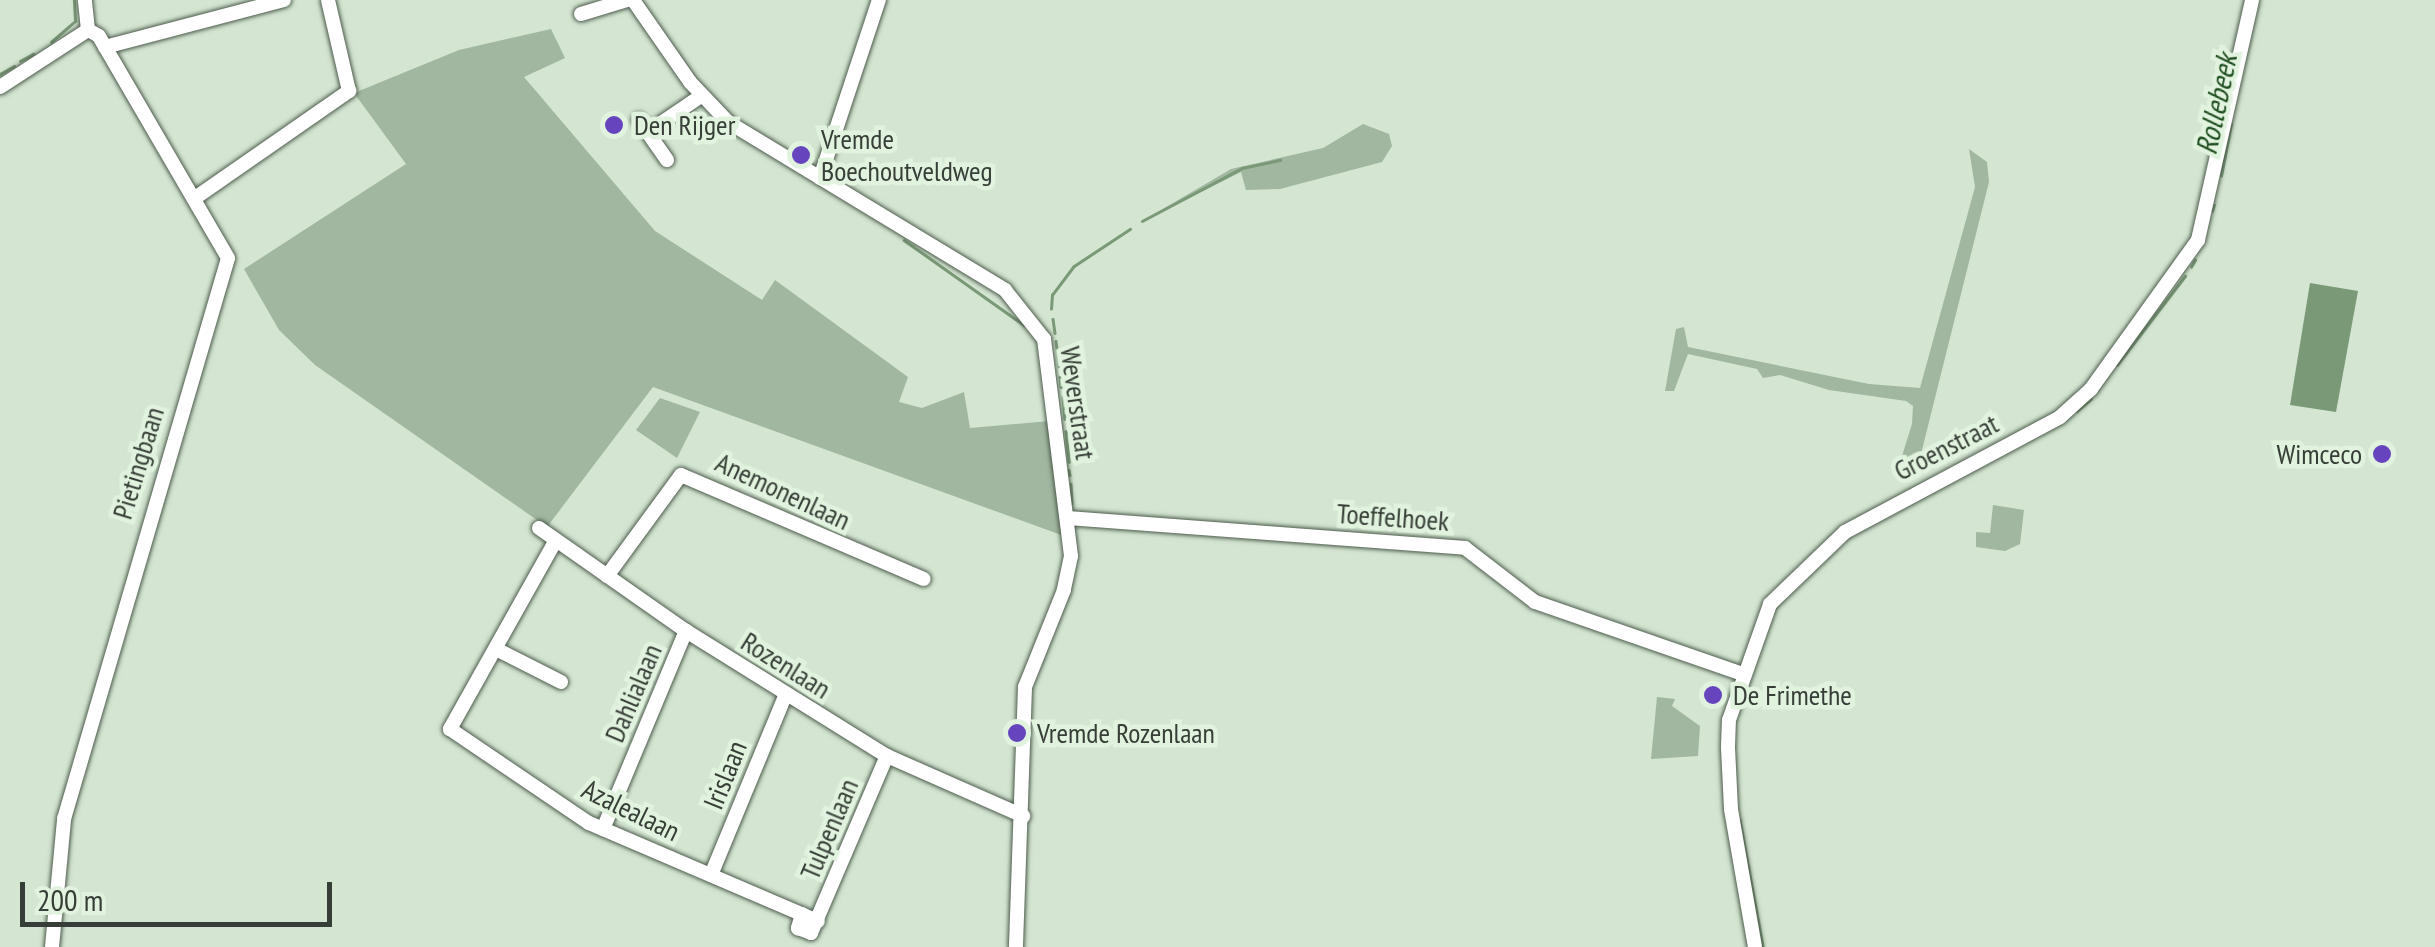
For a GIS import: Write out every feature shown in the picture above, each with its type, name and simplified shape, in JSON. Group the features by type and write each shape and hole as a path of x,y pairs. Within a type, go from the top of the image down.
{"street":[{"path":"0,88 88,30 85,0"},
{"path":"106,47 284,0"},
{"path":"196,198 350,92 328,0"},
{"path":"581,14 630,0"},
{"name":"Weverstraat","path":"630,0 700,96 728,122 1005,290 1034,321 1051,358 1068,518 1069,574 1025,687 1016,947"},
{"path":"820,178 879,0"},
{"name":"Groenstraat","path":"1756,947 1731,809 1728,747 1744,674 1770,604 1809,561 1900,498 2070,410 2159,300 2198,240 2252,0"},
{"name":"Pietingbaan","path":"52,947 64,818 228,258 106,47 88,30"},
{"path":"667,160 644,126 700,96"},
{"name":"Anemonenlaan","path":"608,576 677,478 687,475 924,579"},
{"name":"Toeffelhoek","path":"1068,518 1465,548 1535,602 1744,674"},
{"name":"Rozenlaan","path":"539,528 686,631 886,756 1023,816"},
{"path":"556,540 496,649 561,682"},
{"name":"Dahlialaan","path":"603,829 686,631"},
{"name":"Azalealaan","path":"496,649 450,728 603,829 802,914 798,928 810,933 818,921"},
{"name":"Irislaan","path":"711,876 786,694"},
{"name":"Tulpenlaan","path":"818,921 886,756"}],"shaded area":[{"path":"551,29 565,58 524,77 655,231 762,300 775,280 908,377 899,402 922,408 964,392 970,428 1049,421 1064,536 653,387 547,527 315,365 279,330 244,269 406,164 354,93 459,50"},
{"path":"1363,124 1389,134 1392,146 1382,162 1280,189 1246,190 1241,172 1139,223 1231,169 1323,148"},
{"path":"1969,149 1987,162 1989,182 1916,474 1897,472 1912,424 1913,406 1906,401 1829,390 1780,375 1763,378 1757,369 1688,354 1674,391 1665,391 1676,329 1684,327 1688,347 1869,384 1920,388 1975,187"},
{"path":"2310,283 2358,291 2336,412 2290,405"},
{"path":"660,398 700,412 677,458 636,430"},
{"path":"1993,505 2024,510 2020,544 2005,551 1976,547 1976,532 1990,533"},
{"path":"1657,697 1675,699 1672,706 1700,726 1698,756 1651,759"}],"waterway":[{"path":"51,42 75,21 74,0"},
{"path":"20,61 33,54"},
{"path":"0,74 14,66"},
{"name":"Rollebeek","path":"2221,176 2231,124"},
{"path":"1142,221 1242,168 1280,160"},
{"name":"Rollebeek","path":"2212,211 2214,205"},
{"path":"1051,309 1052,295 1074,266 1130,229"},
{"path":"904,240 1024,325"},
{"name":"Rollebeek","path":"2191,267 2195,260"},
{"name":"Rollebeek","path":"2117,365 2185,276"},
{"path":"1053,319 1055,333"},
{"path":"1056,341 1059,366"},
{"path":"1060,377 1061,387"},
{"path":"1063,397 1065,419"},
{"name":"Rollebeek","path":"2077,411 2091,399"},
{"path":"1066,431 1069,462"},
{"path":"1069,470 1070,475"},
{"path":"1071,484 1072,503"},
{"name":"Rollebeek","path":"1740,820 1763,947"}],"place":[{"name":"Den Rijger","path":"614,125"},
{"name":"Vremde Boechoutveldweg","path":"801,155"},
{"name":"Wimceco","path":"2382,454"},
{"name":"De Frimethe","path":"1713,695"},
{"name":"Vremde Rozenlaan","path":"1017,733"}]}
